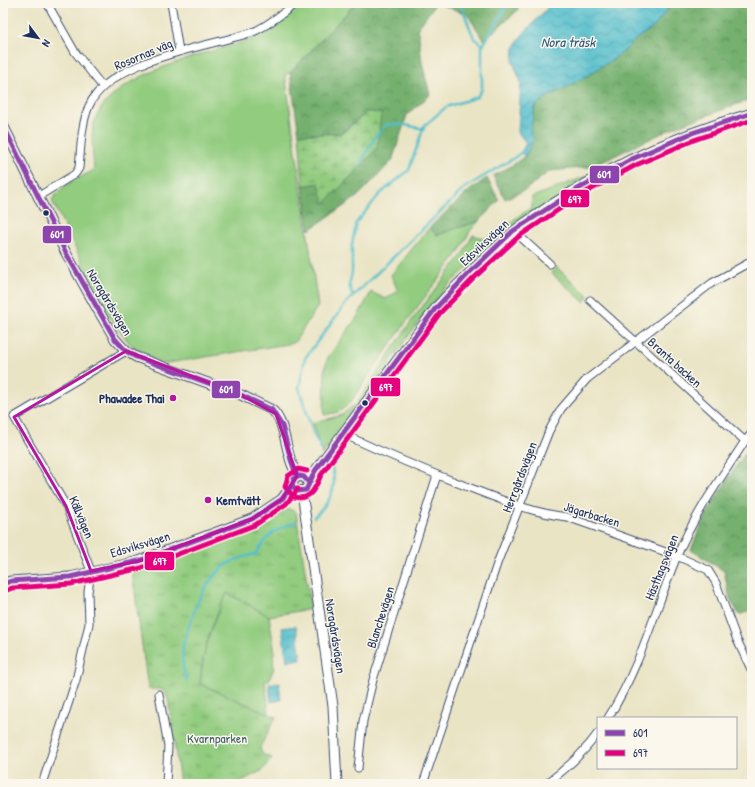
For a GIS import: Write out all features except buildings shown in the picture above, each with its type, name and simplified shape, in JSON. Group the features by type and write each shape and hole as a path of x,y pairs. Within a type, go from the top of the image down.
{"street":[{"path":"47,3 75,52 102,86"},
{"path":"171,3 179,51"},
{"name":"Rosornas väg","path":"39,196 75,174 80,168 85,117 90,104 102,86 125,72 179,51 255,31 296,3"},
{"name":"Edsviksvägen","path":"308,482 435,309 451,290 514,231 550,206 626,163 714,124 752,113"},
{"name":"Noragårdsvägen","path":"3,125 70,260 115,339 126,351 136,357 241,395 272,410 276,414 280,423 290,460 297,476"},
{"path":"514,231 550,264"},
{"name":"Herrgårdsvägen","path":"423,784 498,561 549,431 561,409 587,379 712,283 752,261"},
{"name":"Branta backen","path":"590,300 745,441"},
{"name":"Källvägen","path":"42,784 76,680 89,624 88,592 91,571 66,506 14,417 126,351"},
{"name":"Jägarbacken","path":"343,434 437,475 520,507 567,517 677,556 708,570 716,583 737,640 752,671"},
{"name":"Hästhagsvägen","path":"609,717 628,682 677,556 693,520 745,441 752,434"},
{"name":"Blanchevägen","path":"358,768 362,722 372,680 437,475"},
{"path":"297,476 304,476 308,482 308,487 302,492 295,490 292,485 297,476"},
{"name":"Edsviksvägen","path":"3,584 11,581 70,577 139,561 252,519 282,499 292,485"},
{"name":"Noragårdsvägen","path":"302,492 333,706 337,784"},
{"path":"159,694 168,746 166,784"},
{"path":"546,784 585,752 597,734"}],"highlighted area":[{"path":"126,351 241,395 276,414 297,476 282,499 252,519 139,561 91,571 66,506 14,417"}],"green space":[{"path":"303,3 356,3 290,73 285,74 318,306 294,343 162,364 130,344 109,316 52,201 64,187 94,170 92,135 97,115 108,100 124,87 144,75 167,66 253,39 253,36 270,28"},
{"path":"356,3 436,3 418,28 422,63 430,95 407,115 392,161 357,197 309,230 303,186 319,183 325,204 381,113 367,112 341,133 299,134 290,73"},
{"path":"436,3 517,3 518,10 484,40 467,14"},
{"path":"672,3 752,3 752,99 675,127 591,167 550,171 525,190 505,199 493,176 513,165 525,156 535,107 545,98 585,77 621,54 634,41 654,27"},
{"path":"367,112 381,113 377,149 324,204 319,183 303,186 299,134 341,134"},
{"path":"597,172 517,223 447,286 423,316 360,404 357,402 412,320 462,255 473,235 486,239 532,207 532,197"},
{"path":"487,178 499,200 479,221 437,235 429,228 470,190"},
{"path":"479,221 470,231 459,252 409,318 350,403 339,412 324,415 325,368 328,357 358,316 371,292 386,299 398,291 391,275 429,228 437,235"},
{"path":"556,267 589,296 584,302 551,273"},
{"path":"354,405 357,407 322,455 313,423 342,415"},
{"path":"752,444 752,610 739,615 730,599 724,571 691,550 710,508 734,469"},
{"name":"Kvarnparken","path":"289,509 296,512 311,609 269,616 227,593 216,616 209,637 203,659 200,684 276,717 260,747 262,754 272,758 263,770 236,784 180,784 168,698 162,689 148,689 132,571 210,534"},
{"path":"227,593 269,616 275,653 273,654 274,668 269,680 265,681 269,714 200,684 206,647 216,616"}],"water":[{"name":"Nora träsk","path":"552,3 672,3 654,27 634,41 621,54 585,77 545,98 535,107 530,132 534,139 525,156 521,153 526,143 518,132 521,82 513,62 514,48 523,34"},
{"path":"296,626 301,659 287,661 282,628"},
{"path":"279,683 281,700 271,702 269,684"}],"waterway":[{"path":"460,3 474,38 483,45"},
{"path":"353,296 349,285 352,273 352,245 356,223 380,194 409,170 424,126 446,107 477,97 482,89 482,47 508,3"},
{"path":"360,164 376,136 387,124 405,125 424,129"},
{"path":"322,450 314,435 299,388 305,358 347,302 466,187 523,151"},
{"path":"314,517 324,507 331,495 334,482 332,468"},
{"path":"193,615 203,591 220,570 235,560 256,554 268,537 282,527 296,522"},
{"path":"187,681 182,656 184,641 192,618"}],"transit line":[{"name":"601","path":"308,482 304,477 300,476 294,479 292,485 297,491 306,490 315,471 435,309 469,273 513,231 576,190 632,159 692,133 752,113"},
{"name":"697","path":"307,471 298,469 288,476 285,487 294,497 305,497 312,492 321,475 440,313 474,278 518,237 579,196 636,165 694,140 752,120"},
{"name":"601","path":"3,125 66,253 115,339 126,351 136,357 241,395 272,410 282,426 297,476"},
{"name":"601","path":"3,584 11,581 70,577 139,561 252,519 282,499 292,485"},
{"name":"697","path":"5,591 12,588 71,584 141,568 255,525 286,504 298,489"}],"place":[{"name":"Phawadee Thai","path":"173,398"},
{"name":"Kemtvätt","path":"208,500"}]}
